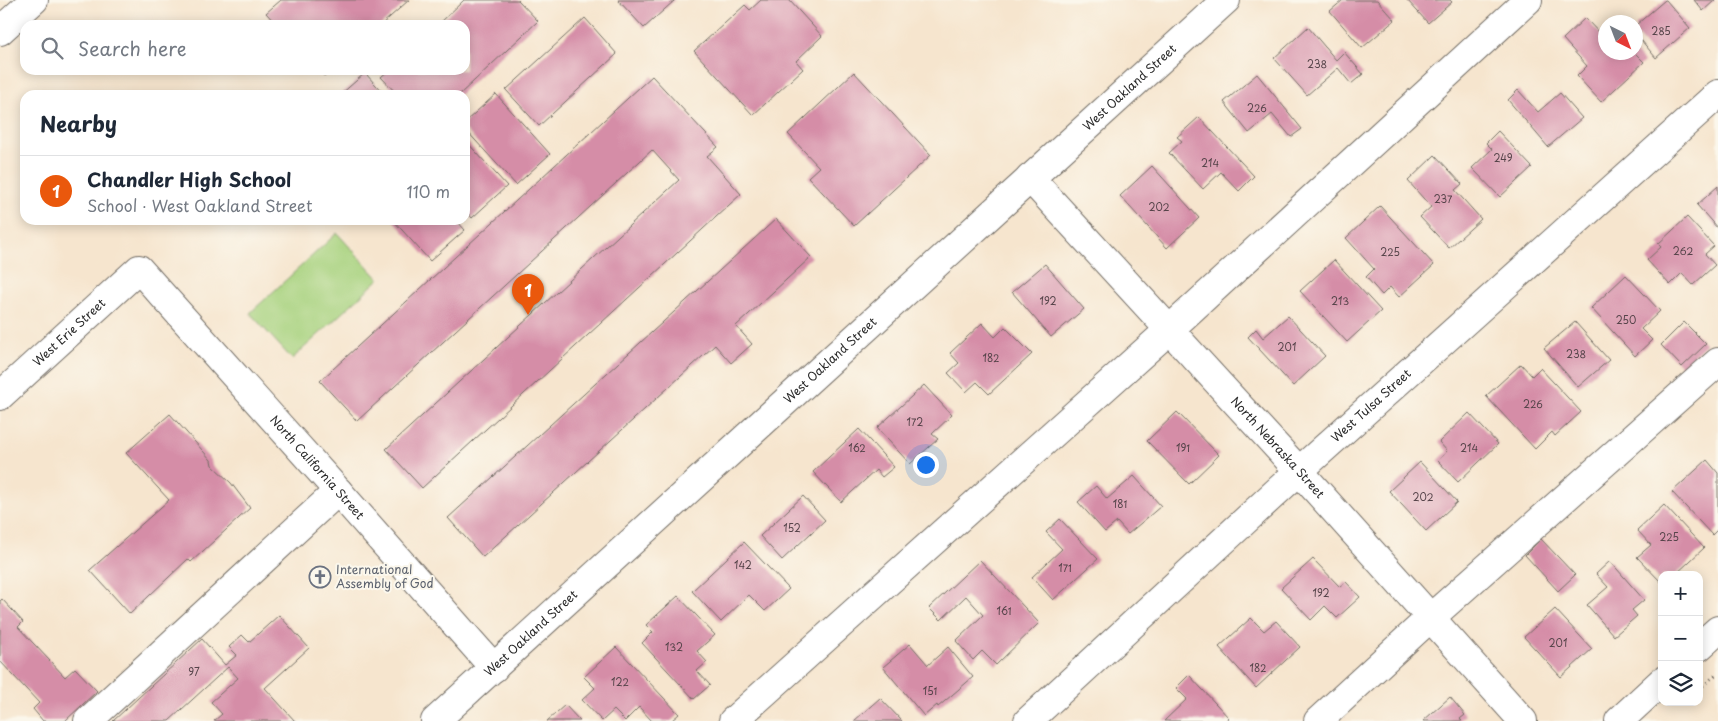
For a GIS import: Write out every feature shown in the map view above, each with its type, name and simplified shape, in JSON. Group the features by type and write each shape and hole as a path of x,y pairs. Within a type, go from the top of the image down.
{"street":[{"path":"0,31 34,0"},
{"name":"West Oakland Street","path":"435,721 1226,0"},
{"path":"733,721 1169,330 1528,0"},
{"name":"West Tulsa Street","path":"1028,721 1299,472 1718,94"},
{"name":"North Nebraska Street","path":"1030,178 1299,472 1523,721"},
{"name":"North California Street","path":"138,269 494,668"},
{"name":"West Erie Street","path":"0,396 138,269"},
{"path":"1318,721 1718,362"},
{"path":"88,721 338,491"},
{"path":"1703,643 1718,630"},
{"path":"1619,721 1658,685"}],"path":[{"path":"1703,686 1718,673"}],"green space":[{"path":"337,233 379,279 292,359 250,313"}],"building":[{"path":"281,0 409,0 387,20 272,20 266,13"},
{"path":"464,0 518,0 538,21 464,90 393,90 381,77 383,75 470,75 470,20 443,20"},
{"path":"618,0 675,0 644,28"},
{"path":"761,0 789,0 822,36 796,61 803,69 753,115 694,51 745,5 750,10"},
{"path":"1343,0 1377,0 1395,20 1362,48 1330,11"},
{"path":"1407,0 1450,0 1452,2 1428,23"},
{"path":"1666,0 1690,28 1656,58 1643,42 1643,19"},
{"path":"1694,0 1715,0 1703,11"},
{"path":"585,18 617,54 539,126 506,90"},
{"path":"1585,18 1598,32 1598,60 1642,60 1644,62 1601,102 1577,76 1587,66 1563,39"},
{"path":"1308,27 1336,60 1344,52 1363,74 1351,84 1338,68 1307,95 1274,58"},
{"path":"854,72 931,155 854,226 808,177 819,167 788,134"},
{"path":"1257,74 1302,129 1291,137 1272,114 1249,133 1224,102"},
{"path":"363,75 367,75 380,90 346,90"},
{"path":"652,76 718,147 707,156 741,194 422,488 386,449 679,180 652,150 357,421 320,381"},
{"path":"1518,90 1538,112 1560,93 1582,118 1548,147 1508,100"},
{"path":"496,94 550,154 516,185 470,134 470,117"},
{"path":"1199,117 1254,176 1239,191 1221,172 1203,189 1169,153 1182,141 1177,137"},
{"path":"1498,131 1532,167 1500,197 1472,168 1492,149 1486,143"},
{"path":"470,145 507,186 472,218 470,216"},
{"path":"1435,155 1462,184 1455,190 1481,219 1449,248 1420,217 1431,207 1408,181"},
{"path":"1152,166 1199,218 1167,248 1120,196"},
{"path":"1718,186 1718,229 1697,205"},
{"path":"1380,206 1434,265 1399,297 1390,287 1382,295 1366,277 1374,269 1346,238"},
{"path":"1687,217 1714,246 1705,254 1715,265 1693,285 1682,273 1670,285 1647,260 1661,247 1658,244"},
{"path":"776,219 811,257 736,326 752,344 731,363 715,345 483,557 448,518"},
{"path":"398,225 460,225 465,230 430,261"},
{"path":"1334,260 1381,311 1347,342 1300,291"},
{"path":"1045,264 1084,309 1051,337 1012,292"},
{"path":"1626,275 1660,311 1641,329 1652,340 1635,356 1591,308"},
{"path":"1288,316 1325,356 1293,386 1248,337 1256,329 1263,338"},
{"path":"1575,322 1609,360 1578,387 1544,348"},
{"path":"1684,322 1706,344 1682,367 1661,345"},
{"path":"982,323 995,337 1005,327 1032,354 989,394 977,382 966,392 948,373 959,363 950,353"},
{"path":"1521,364 1532,376 1540,368 1581,412 1555,436 1552,432 1535,449 1486,396"},
{"path":"924,385 952,415 932,434 938,439 910,464 877,428"},
{"path":"1177,412 1219,455 1189,484 1147,441"},
{"path":"1469,413 1498,444 1458,482 1438,461 1447,451 1439,442"},
{"path":"170,414 211,460 212,465 231,483 250,508 191,562 188,559 130,614 90,570 169,500 126,453"},
{"path":"859,429 894,467 882,477 876,470 841,502 813,472"},
{"path":"1707,460 1718,473 1718,529 1712,535 1672,492"},
{"path":"1420,462 1457,502 1426,531 1389,491"},
{"path":"1134,476 1161,506 1128,534 1117,522 1105,532 1078,502 1096,486 1107,499"},
{"path":"803,496 825,520 782,560 760,536"},
{"path":"1664,505 1704,548 1679,571 1658,571 1658,579 1637,557 1651,545 1637,530"},
{"path":"1060,519 1098,559 1053,600 1032,577 1062,549 1046,532"},
{"path":"1541,539 1575,575 1558,591 1525,555"},
{"path":"744,542 789,589 765,611 749,595 721,622 692,591"},
{"path":"1313,559 1340,587 1346,582 1360,597 1337,618 1325,606 1311,620 1281,588"},
{"path":"980,560 1039,623 996,665 982,651 973,660 956,641 983,615 966,596 941,620 929,608"},
{"path":"1610,561 1644,600 1632,610 1637,616 1614,636 1587,605 1608,587 1596,574"},
{"path":"678,596 715,635 697,651 707,662 697,671 710,685 694,699 642,643 653,632 646,625"},
{"path":"2,599 23,622 18,627 65,677 75,668 97,691 65,721 43,721 33,709 39,703 0,661 0,601"},
{"path":"1555,609 1592,649 1561,677 1524,637"},
{"path":"279,615 309,648 265,688 295,721 214,721 222,714 211,702 238,678 228,667 169,721 113,721 202,639 225,665 237,655 229,647 242,635 249,642"},
{"path":"1251,618 1264,631 1276,621 1300,647 1256,688 1219,647"},
{"path":"910,644 928,665 948,647 973,677 938,707 937,705 924,716 883,667"},
{"path":"616,647 679,714 671,721 652,721 639,707 625,721 614,710 602,721 582,700 595,688 584,677"},
{"path":"1189,675 1229,718 1225,721 1164,721 1187,699 1176,688"},
{"path":"1450,697 1465,715 1460,719 1462,721 1423,721"},
{"path":"880,698 902,721 854,721"},
{"path":"565,705 580,721 547,721"}],"place":[{"name":"Chandler High School","path":"528,315"},
{"name":"International Assembly of God","path":"320,577"}]}
